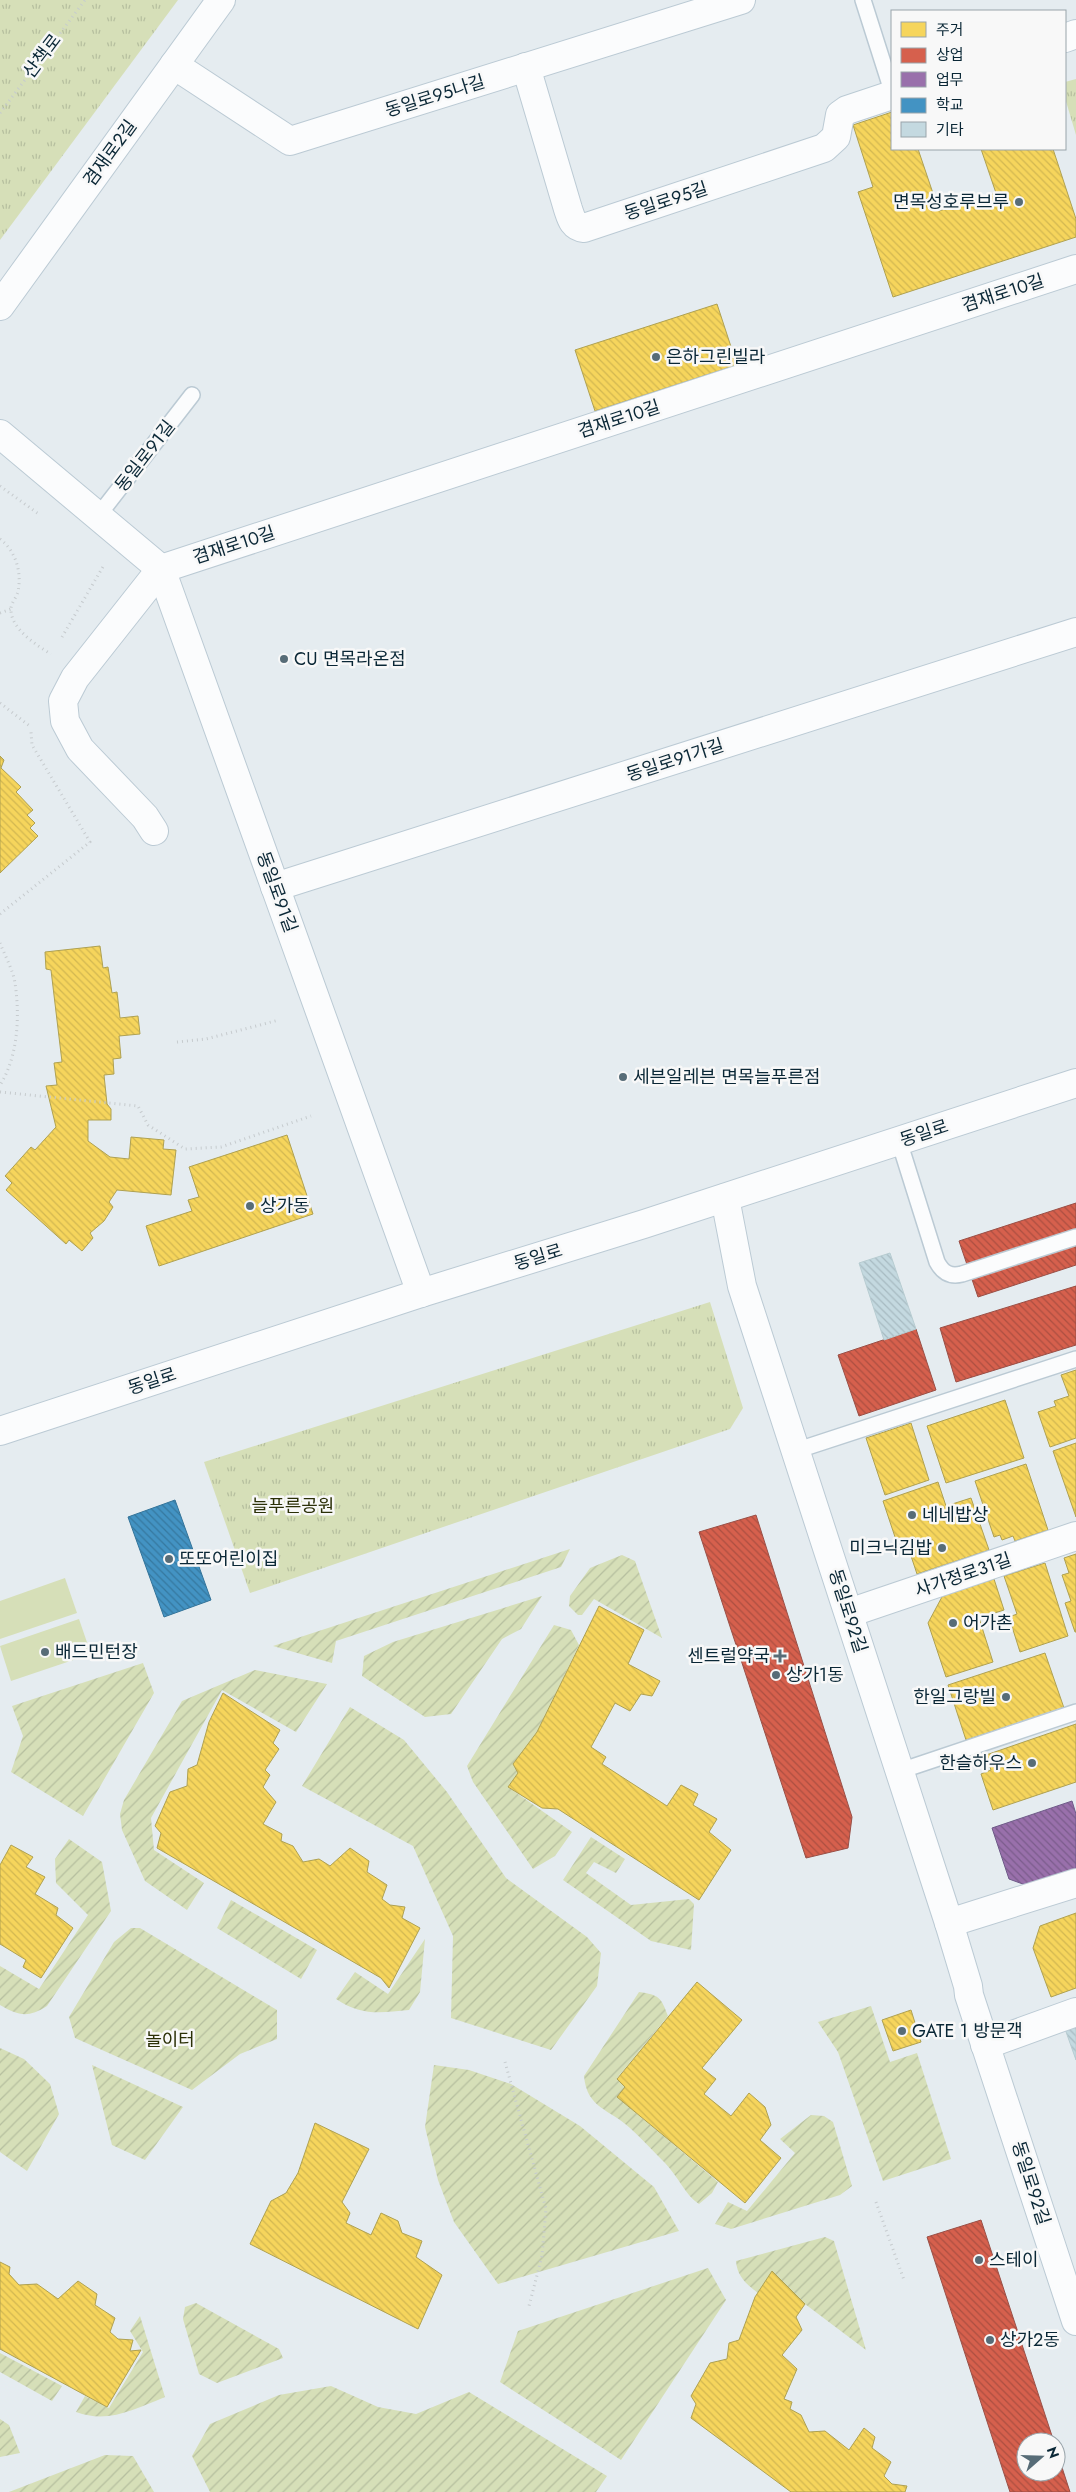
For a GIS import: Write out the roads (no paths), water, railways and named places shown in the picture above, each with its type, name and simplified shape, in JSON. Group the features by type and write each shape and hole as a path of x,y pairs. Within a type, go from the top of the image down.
{"street":[{"name":"겸재로2길","path":"0,306 221,0"},
{"name":"동일로95나길","path":"174,65 290,141 526,67 712,4 741,0"},
{"name":"동일로95길","path":"526,67 570,214 578,228 584,228 824,148 836,137 840,115 847,110 891,96"},
{"name":"겸재로10길","path":"161,569 1076,269"},
{"path":"0,434 161,569 75,678 63,701 65,721 80,748 145,817 154,831"},
{"name":"동일로91길","path":"161,569 421,1293"},
{"name":"동일로91가길","path":"275,887 1076,632"},
{"name":"동일로","path":"0,1431 421,1293 725,1198 1076,1084"},
{"name":"동일로92길","path":"725,1198 742,1286 949,1923 985,2045 1065,2245 1076,2321"},
{"name":"사가정로31길","path":"849,1614 1076,1536"},
{"path":"949,1923 1076,1883"},
{"path":"985,2045 1076,2012"}],"lane":[{"path":"863,0 891,88"},
{"name":"동일로91길","path":"98,516 192,395"},
{"path":"899,1141 937,1262 945,1273 952,1275 962,1274 1076,1237"},
{"path":"795,1451 1076,1358"},
{"path":"900,1771 1076,1712"}],"place":[{"name":"면목성호루브루","path":"1019,202"},
{"name":"은하그린빌라","path":"656,357"},
{"name":"CU 면목라온점","path":"284,659"},
{"name":"세븐일레븐 면목늘푸른점","path":"623,1077"},
{"name":"상가동","path":"250,1206"},
{"name":"네네밥상","path":"912,1515"},
{"name":"미크닉김밥","path":"942,1548"},
{"name":"또또어린이집","path":"169,1559"},
{"name":"어가촌","path":"953,1623"},
{"name":"배드민턴장","path":"45,1652"},
{"name":"센트럴약국","path":"780,1656"},
{"name":"상가1동","path":"776,1675"},
{"name":"한일그랑빌","path":"1006,1697"},
{"name":"한슬하우스","path":"1032,1763"},
{"name":"GATE 1 방문객","path":"902,2031"},
{"name":"스테이","path":"979,2260"},
{"name":"상가2동","path":"990,2340"}],"park label":[{"name":"늘푸른공원","path":"293,1506"},
{"name":"놀이터","path":"170,2040"}]}
